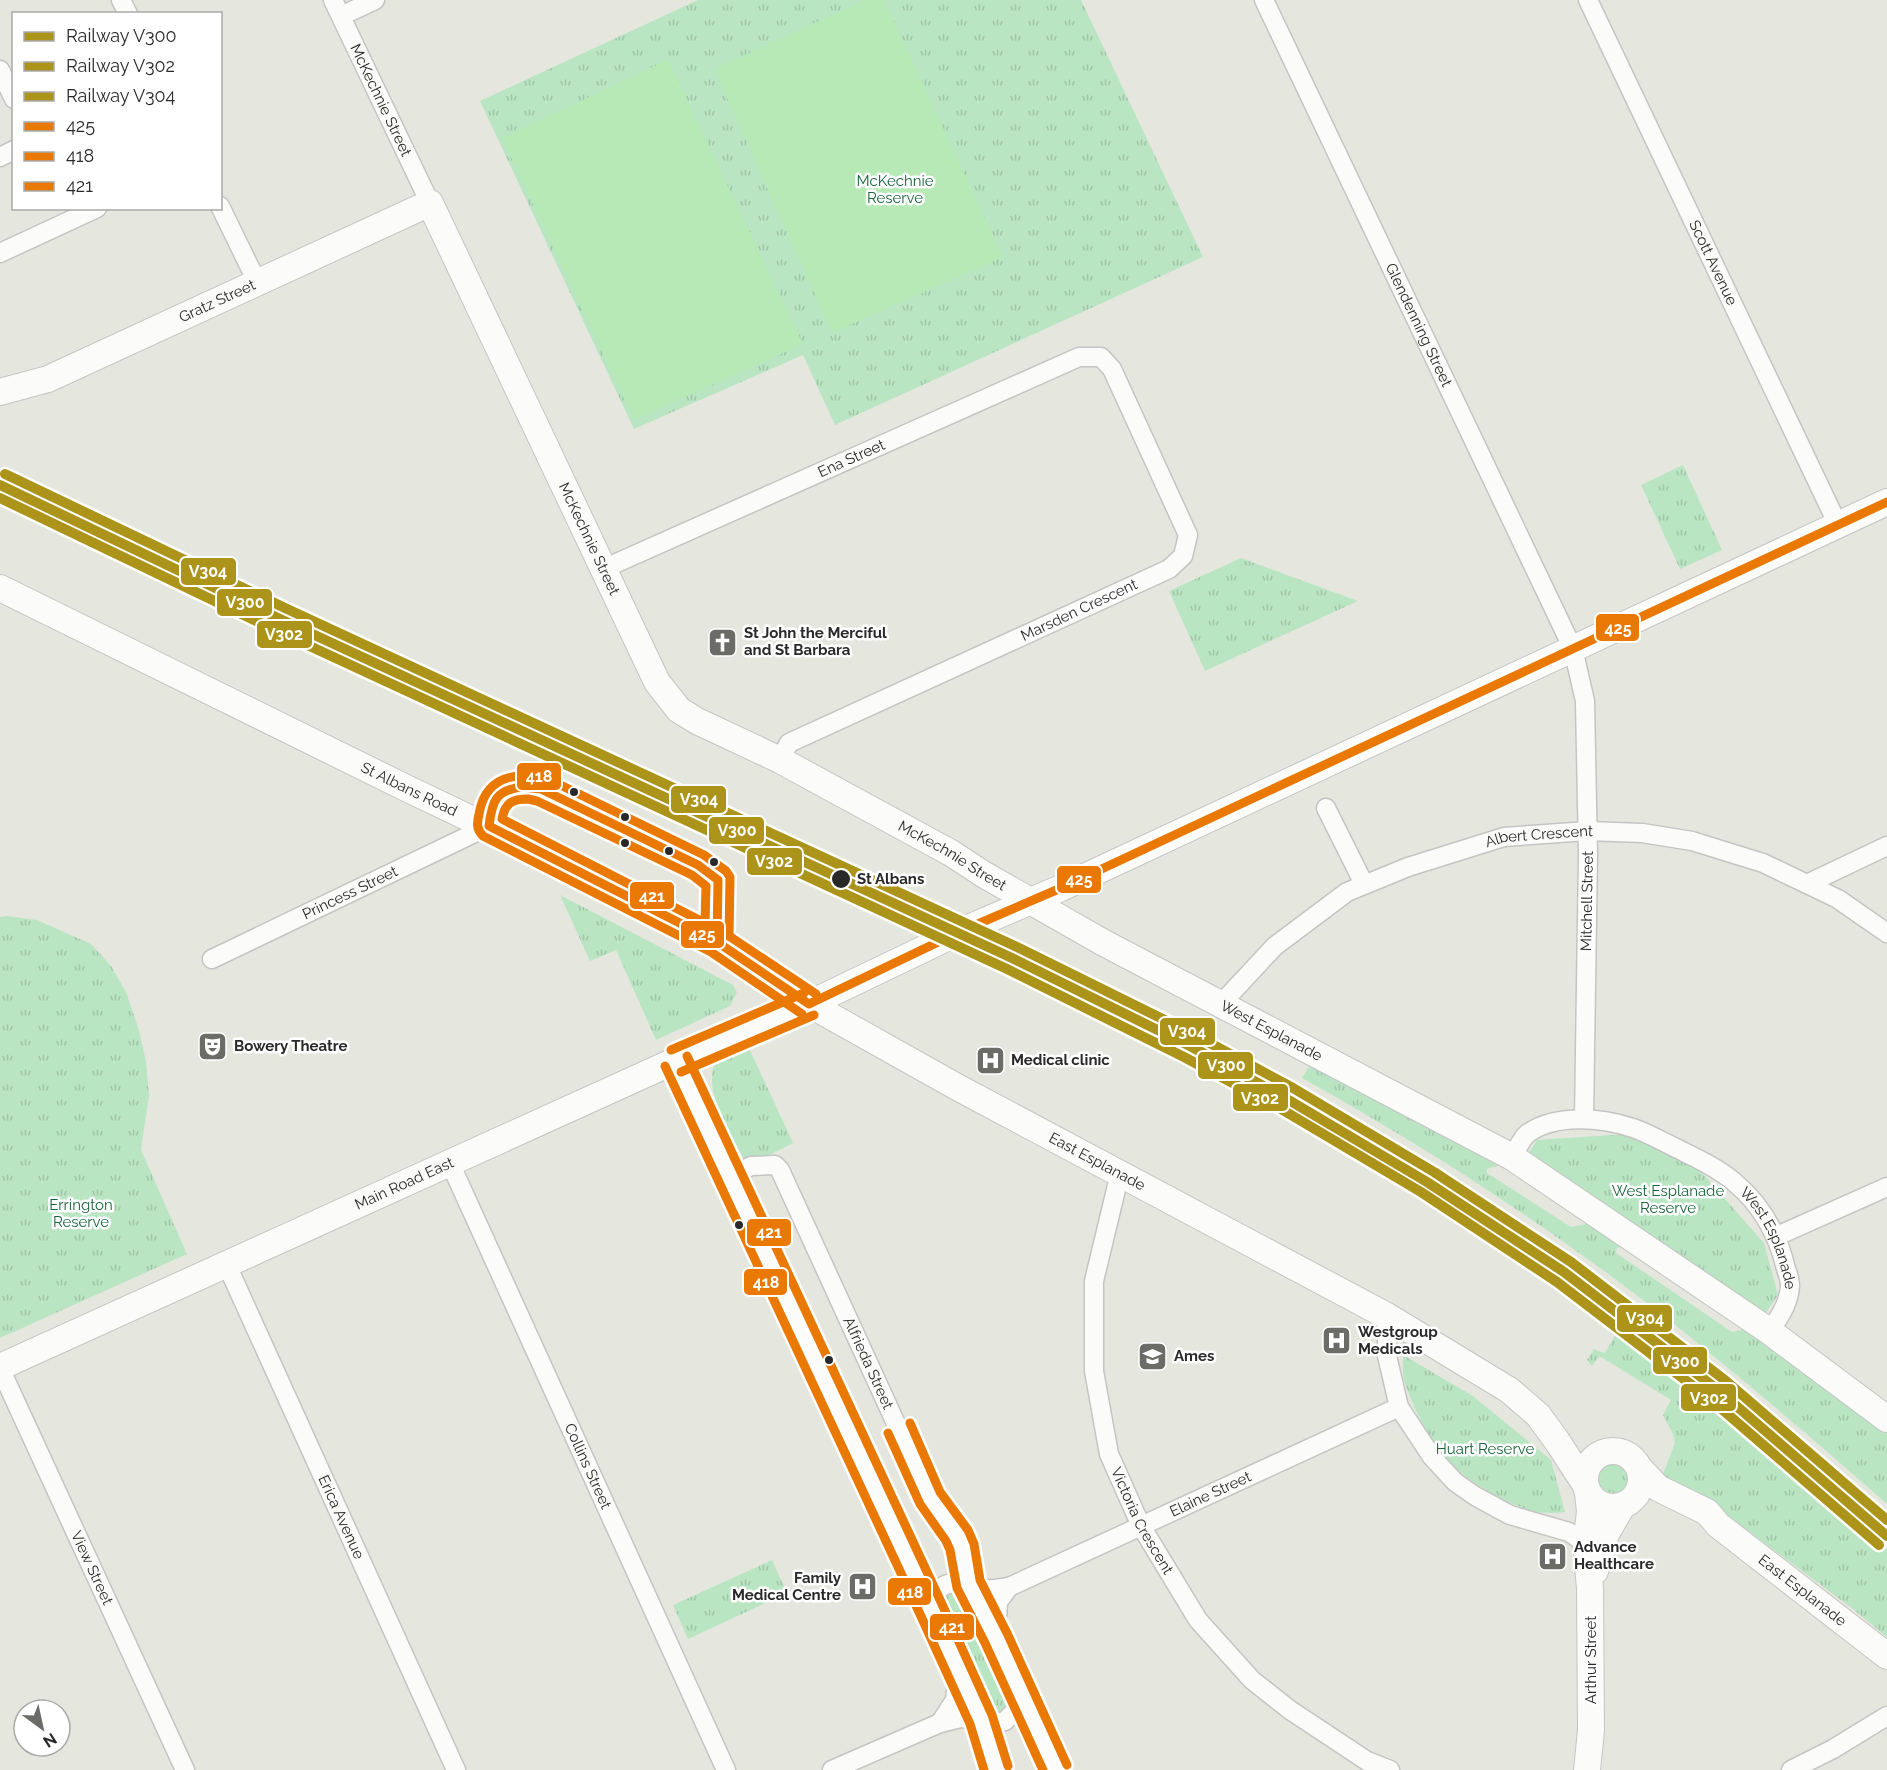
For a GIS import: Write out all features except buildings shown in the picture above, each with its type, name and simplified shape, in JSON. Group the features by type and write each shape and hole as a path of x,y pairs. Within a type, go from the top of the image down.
{"street":[{"path":"337,8 375,0"},
{"name":"Glendenning Street","path":"1264,0 1573,649"},
{"name":"Scott Avenue","path":"1588,0 1838,525"},
{"name":"McKechnie Street","path":"337,8 657,682 679,710 697,721 780,760 951,853 1033,901"},
{"path":"0,70 12,95"},
{"name":"Gratz Street","path":"0,392 48,379 430,203"},
{"path":"0,253 69,214 88,210"},
{"path":"222,210 257,282"},
{"name":"Ena Street","path":"603,569 1079,357 1101,357"},
{"name":"Marsden Crescent","path":"780,760 789,743 1169,569 1183,556 1188,535 1112,369 1101,357"},
{"name":"Main Road East","path":"0,1367 676,1061 809,1004 957,933 1033,901 1887,502"},
{"name":"St Albans Road","path":"0,588 404,787 489,826 717,942 809,1004"},
{"name":"Mitchell Street","path":"1573,649 1585,701 1587,831 1584,1118"},
{"path":"1326,808 1364,885"},
{"name":"Princess Street","path":"212,959 489,826"},
{"name":"Albert Crescent","path":"1220,1005 1275,946 1347,892 1408,867 1504,837 1587,831 1642,833 1692,841 1763,863 1838,899 1887,933"},
{"path":"1807,884 1887,846"},
{"name":"West Esplanade","path":"1033,901 1220,1005 1512,1157 1769,1331 1887,1419"},
{"name":"East Esplanade","path":"809,1004 957,1087 1387,1316 1509,1390 1538,1415 1557,1441 1587,1498"},
{"path":"676,1061 930,1607 981,1720 997,1770"},
{"name":"West Esplanade","path":"1512,1157 1526,1135 1539,1128 1584,1118 1633,1128 1694,1157 1732,1180 1752,1200 1777,1236 1790,1285 1786,1303 1778,1320 1769,1331"},
{"name":"Collins Street","path":"450,1163 727,1770"},
{"name":"Alfrieda Street","path":"729,1177 751,1166 775,1165 780,1170 930,1498 957,1535 962,1547 968,1584 996,1638 1056,1770"},
{"name":"Victoria Crescent","path":"1120,1173 1094,1281 1094,1371 1109,1454 1141,1526 1198,1620 1252,1680 1360,1766 1390,1770"},
{"path":"1777,1236 1887,1186"},
{"name":"Erica Avenue","path":"226,1263 456,1770"},
{"path":"1387,1316 1387,1356 1399,1407 1432,1457 1455,1482 1475,1496 1510,1515 1569,1532 1586,1544"},
{"name":"View Street","path":"0,1367 185,1770"},
{"name":"Elaine Street","path":"930,1607 937,1590 944,1585 958,1582 987,1589 1009,1587 1399,1407"},
{"path":"1557,1441 1583,1448 1615,1450 1630,1456 1639,1468 1641,1486 1627,1503 1615,1507 1599,1504 1587,1498"},
{"path":"1587,1498 1587,1467 1592,1460 1607,1451"},
{"name":"East Esplanade","path":"1639,1468 1658,1488 1707,1512 1718,1525 1887,1656"},
{"path":"1548,1526 1587,1498"},
{"name":"Arthur Street","path":"1587,1498 1591,1731 1587,1770"},
{"name":"East Esplanade","path":"1627,1503 1684,1514 1718,1525"},
{"name":"Arthur Street","path":"1590,1588 1606,1534 1627,1503"},
{"name":"Alfrieda Street","path":"996,1638 998,1602 1009,1587"},
{"path":"940,1723 956,1700 958,1671"},
{"path":"832,1770 940,1723 961,1719 981,1720 994,1724 1005,1721 1014,1712 1022,1696"},
{"path":"1791,1770 1833,1749 1887,1716"},
{"name":"Arthur Street","path":"1591,1731 1598,1770"}],"green space":[{"name":"McKechnie Reserve","path":"698,0 1081,0 1203,257 835,425 803,355 634,429 480,101"},
{"path":"865,0 884,0 1003,257 832,333 714,69"},
{"path":"668,60 803,344 634,420 502,138"},
{"path":"1683,465 1722,550 1680,569 1641,485"},
{"path":"1241,558 1358,601 1205,671 1169,591"},
{"path":"560,895 733,985 737,992 730,1006 656,1040 616,950 590,961"},
{"name":"Errington Reserve","path":"0,917 37,920 91,944 111,966 126,992 139,1030 146,1062 149,1096 141,1150 187,1254 0,1338"},
{"path":"749,1048 793,1143 759,1160 743,1158 718,1109 712,1082 713,1069 718,1057 723,1061"},
{"path":"1313,1060 1499,1163 1487,1169 1487,1173 1571,1227 1596,1222 1630,1245 1617,1248 1616,1253 1732,1332 1753,1327 1887,1424 1887,1504 1721,1363 1622,1284 1488,1190 1396,1132 1302,1078"},
{"name":"West Esplanade Reserve","path":"1627,1134 1695,1165 1764,1243 1778,1295 1765,1314 1533,1163 1529,1153 1537,1140"},
{"path":"1620,1327 1714,1397 1733,1418 1830,1497 1841,1511 1860,1523 1887,1549 1887,1637 1710,1502 1663,1479 1675,1443 1663,1415 1671,1400 1601,1357 1592,1366 1587,1360 1594,1349 1604,1353 1606,1351"},
{"name":"Huart Reserve","path":"1403,1355 1473,1396 1551,1460 1565,1512 1537,1512 1512,1504 1479,1485 1453,1466 1431,1439 1413,1405 1404,1380"},
{"path":"1613,1463 1624,1468 1629,1479 1624,1490 1613,1495 1602,1490 1597,1479 1602,1468"},
{"path":"772,1560 787,1593 688,1639 673,1605"},
{"path":"950,1594 957,1594 966,1599 1001,1664 1009,1691 1009,1703 999,1712 987,1709 981,1703 946,1634 941,1610 943,1601"}],"rail line":[{"name":"V304","path":"5,474 285,608 1017,947 1195,1035 1293,1088 1434,1172 1571,1262 1726,1381 1887,1520"},
{"name":"V300","path":"0,485 280,619 1012,958 1190,1046 1287,1099 1427,1182 1564,1272 1718,1390 1887,1536"},
{"name":"V302","path":"0,498 275,630 1007,969 1184,1057 1281,1109 1421,1192 1557,1282 1710,1399 1879,1545"}],"transit line":[{"name":"425","path":"809,1004 957,933 1061,888 1887,502"},
{"name":"418","path":"729,936 730,877 726,871 704,855 544,777 511,777 502,780 487,792 478,820 478,828 483,836 711,952 802,1014"},
{"name":"425","path":"522,787 541,789 698,865 718,880 717,942 489,826 494,804 500,794 522,787"},
{"name":"421","path":"528,799 537,801 692,875 706,886 705,923 502,819 510,803 528,799"},
{"name":"421","path":"729,936 816,994"},
{"name":"425","path":"717,942 809,1004"},
{"name":"421","path":"671,1050 804,993"},
{"name":"418","path":"681,1072 814,1015"},
{"name":"421","path":"687,1056 941,1602 992,1715 1008,1766"},
{"name":"418","path":"665,1066 970,1724 984,1770"},
{"name":"421","path":"910,1423 940,1492 968,1530 974,1544 980,1580 1007,1633 1067,1765"},
{"name":"418","path":"888,1433 920,1504 946,1541 950,1550 957,1588 985,1643 1043,1770"}],"place":[{"name":"St John the Merciful and St Barbara","path":"723,642"},
{"name":"St Albans","path":"841,879"},
{"name":"Bowery Theatre","path":"213,1046"},
{"name":"Medical clinic","path":"990,1060"},
{"name":"Westgroup Medicals","path":"1337,1341"},
{"name":"Ames","path":"1153,1356"},
{"name":"Advance Healthcare","path":"1553,1556"},
{"name":"Family Medical Centre","path":"862,1587"}]}
